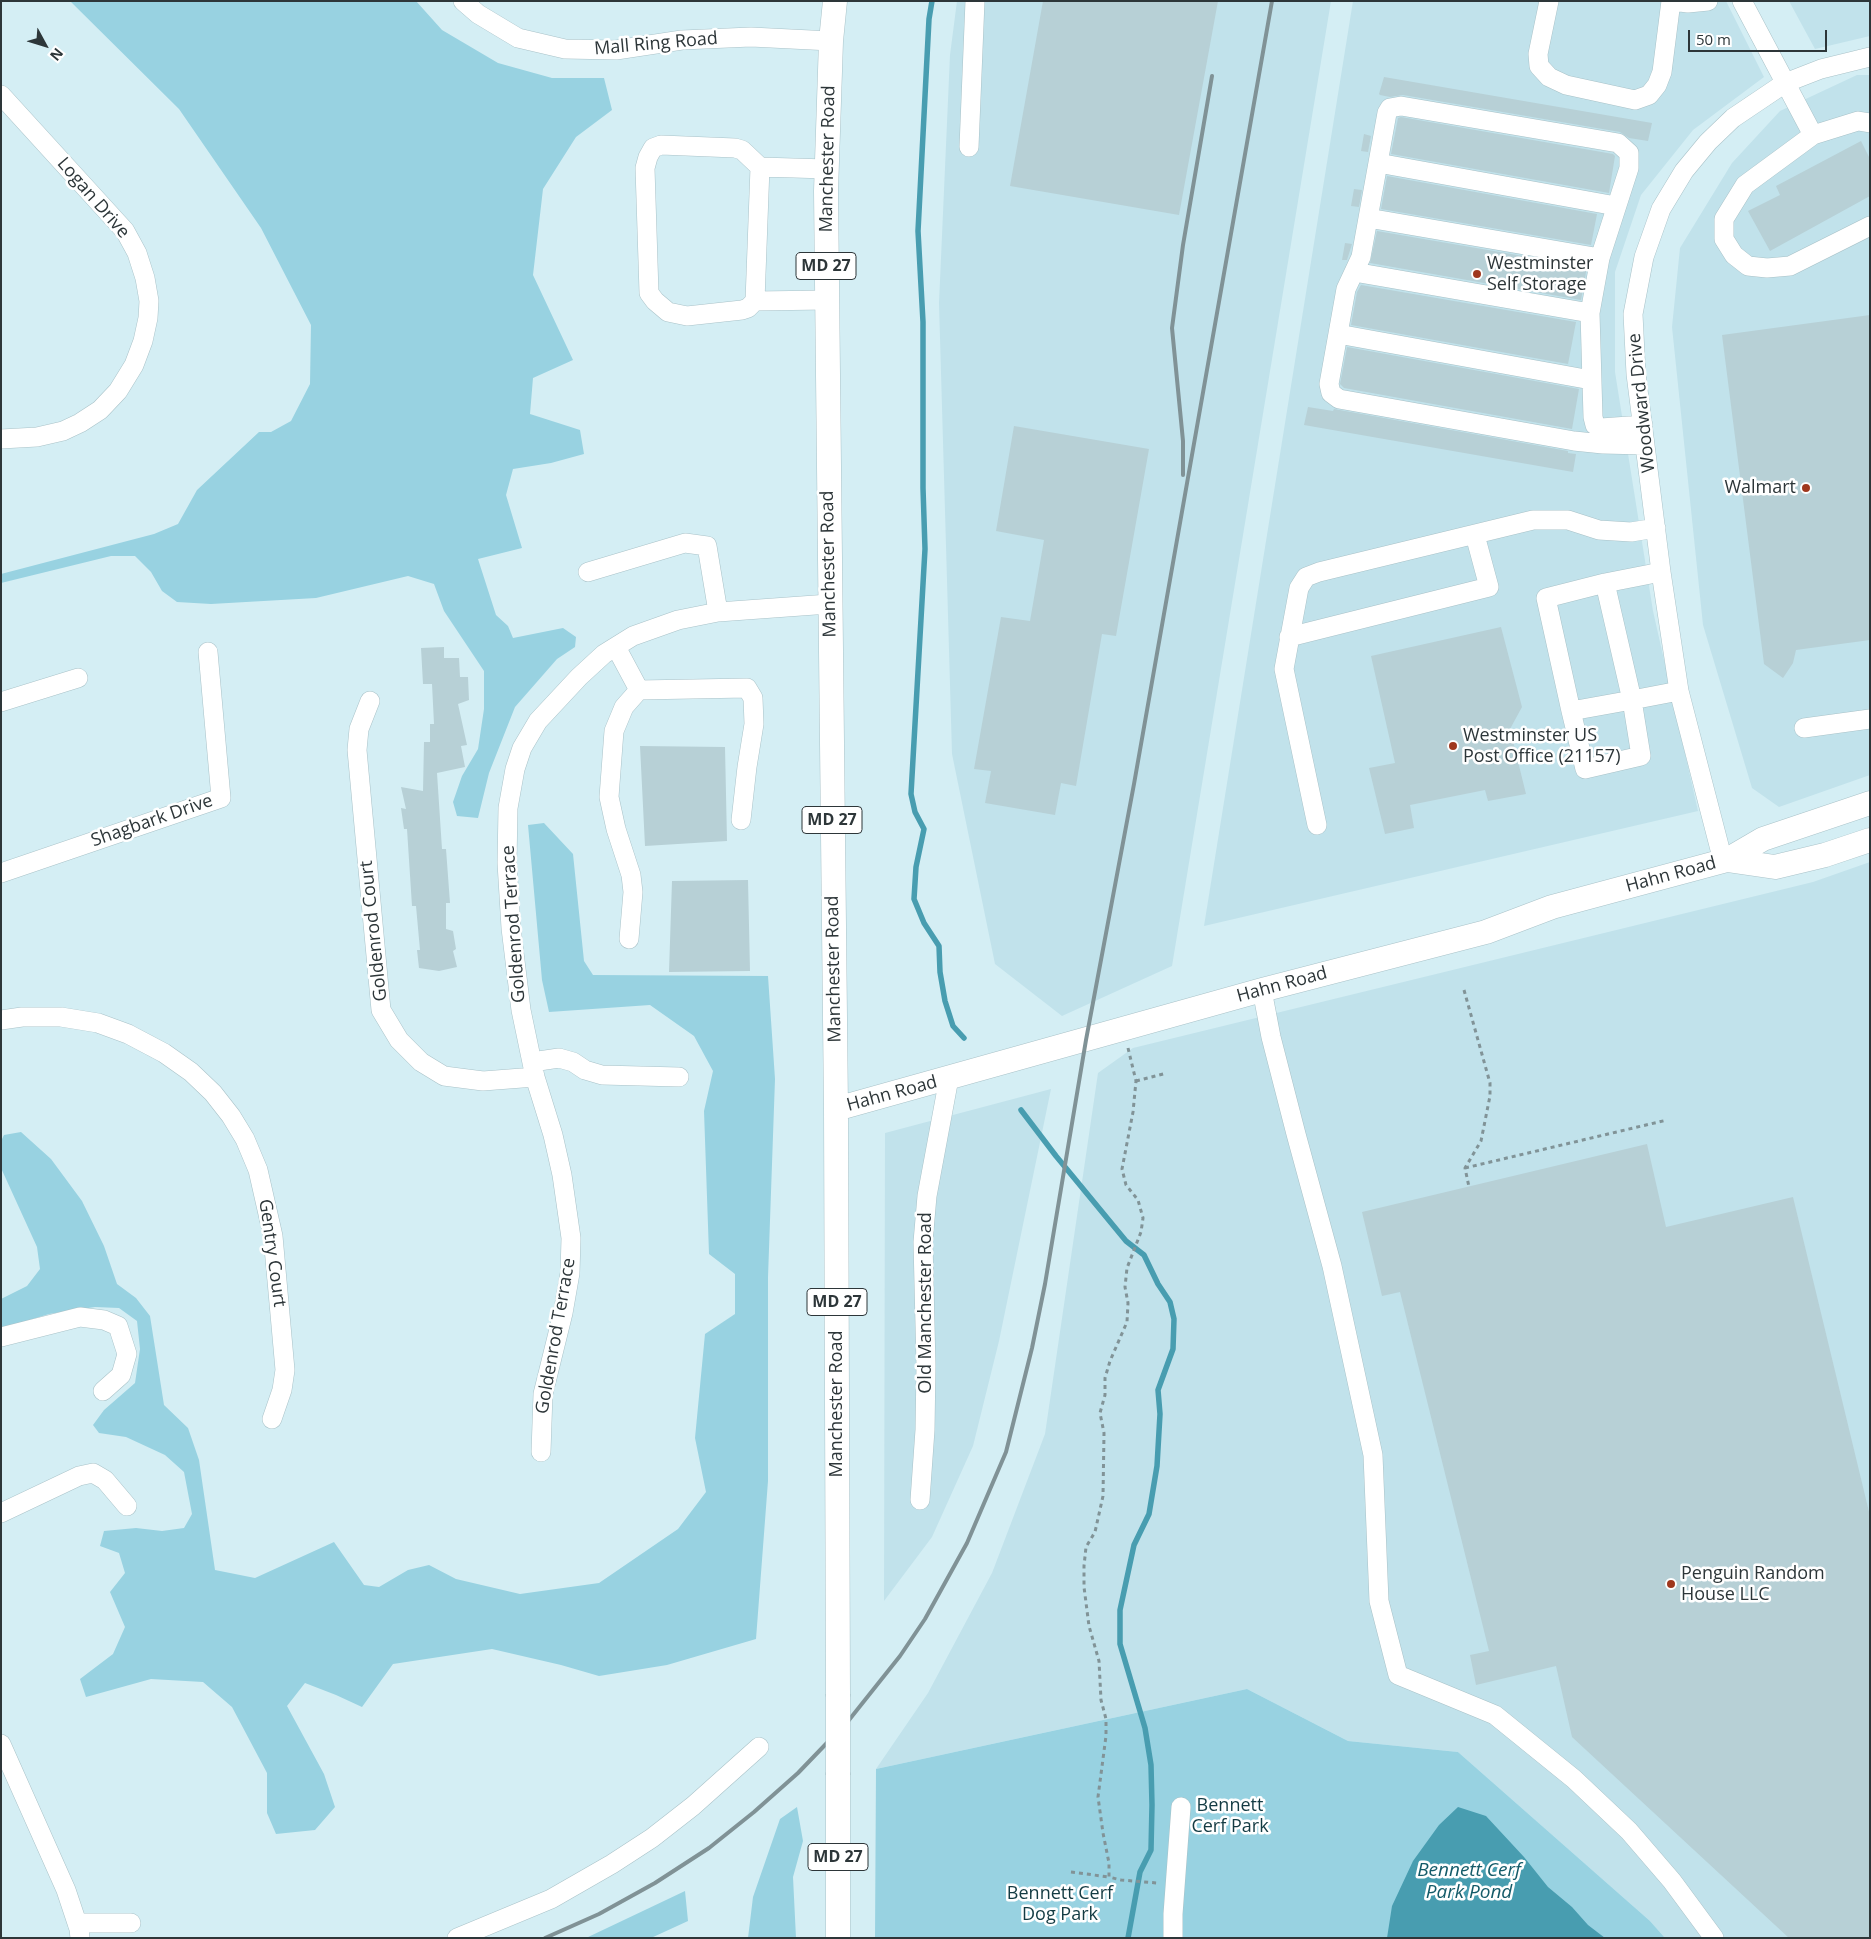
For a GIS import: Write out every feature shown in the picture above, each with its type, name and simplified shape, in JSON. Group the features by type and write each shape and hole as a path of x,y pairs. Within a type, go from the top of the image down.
{"main road":[{"name":"Manchester Road","path":"835,1 831,41 826,169 829,604 836,1108 838,1938"},
{"name":"Hahn Road","path":"836,1108 1262,990 1486,932 1552,907 1725,861 1763,839 1870,802"},
{"name":"Hahn Road","path":"1725,861 1775,867 1825,855 1870,840"}],"street":[{"name":"Mall Ring Road","path":"464,1 478,14 518,38 565,49 616,50 682,40 751,37 831,41"},
{"path":"969,147 975,1"},
{"path":"1549,1 1538,54 1539,66 1549,77 1566,85 1635,100 1649,95 1657,85 1662,72 1672,1 1688,3 1708,1"},
{"path":"1742,1 1813,135"},
{"name":"Woodward Drive","path":"1725,861 1679,690 1661,572 1636,374 1633,314 1644,257 1661,209 1684,171 1708,142 1733,118 1784,83 1821,69 1870,57"},
{"name":"Logan Drive","path":"1,94 125,231 137,253 145,278 149,301 148,318 143,341 134,365 118,392 100,410 63,431 37,437 1,438"},
{"path":"1643,425 1601,428 1595,425 1592,417 1590,313 1600,258 1629,168 1631,158 1627,149 1618,143 1396,106 1390,108 1387,113 1360,257 1346,289 1328,388 1336,398 1574,441 1645,445"},
{"path":"1870,124 1858,121 1813,135 1744,185 1724,219 1724,239 1734,255 1748,266 1767,268 1790,266 1870,226"},
{"path":"760,167 755,301 748,308 742,310 687,316 668,312 654,301 649,293 645,168 653,148 661,145 735,148 742,150 760,167 826,169"},
{"path":"1378,163 1616,206"},
{"path":"1368,218 1600,258"},
{"path":"1354,272 1590,313"},
{"path":"755,301 827,300"},
{"path":"1338,334 1592,380"},
{"path":"1316,825 1284,670 1299,588 1306,576 1475,536 1533,520 1568,520 1599,530 1631,532 1656,528"},
{"path":"1289,638 1489,587 1475,536"},
{"path":"588,572 685,543 708,546 718,612"},
{"path":"1604,583 1632,700 1641,756 1585,769 1546,598 1604,583 1661,572"},
{"name":"Goldenrod Terrace","path":"541,1452 543,1394 563,1313 570,1273 571,1238 562,1175 553,1135 533,1069 521,1010 511,928 506,863 508,808 515,769 522,748 538,721 579,677 604,654 633,636 678,620 718,612 829,604"},
{"path":"616,647 639,690"},
{"name":"Shagbark Drive","path":"1,873 221,798 208,652"},
{"path":"1,702 78,678"},
{"path":"629,939 633,892 631,874 616,829 609,797 614,732 624,707 639,690 747,688 753,698 754,724 741,820"},
{"path":"1571,711 1679,690"},
{"name":"Goldenrod Court","path":"370,701 359,729 357,750 381,1010 399,1040 420,1062 444,1076 483,1081 533,1069 559,1058 602,1075 679,1077"},
{"path":"1804,728 1870,718"},
{"path":"1262,990 1271,1037 1332,1266 1373,1455 1379,1601 1398,1675 1495,1715 1574,1780 1628,1831 1647,1852 1672,1881 1714,1938"},
{"name":"Gentry Court","path":"1,1020 22,1016 61,1017 98,1023 128,1034 164,1053 191,1072 213,1093 231,1116 245,1139 258,1170 273,1236 284,1370 282,1390 272,1419"},
{"name":"Old Manchester Road","path":"920,1500 925,1439 926,1384 923,1242 929,1186 949,1078"},
{"path":"1,1337 80,1317 104,1320 118,1326 127,1354 122,1375 103,1391"},
{"path":"1,1513 79,1476 93,1473 105,1480 127,1506"},
{"path":"1,1744 66,1890 78,1930 131,1923"},
{"path":"457,1938 551,1898 612,1864 652,1838 693,1806 759,1747"},
{"path":"1173,1938 1181,1807"}],"path":[{"path":"1464,990 1490,1083 1490,1096 1481,1141 1465,1168 1469,1187"},
{"path":"1109,1877 1109,1863 1102,1833 1098,1797 1106,1736 1106,1719 1101,1700 1100,1661 1089,1626 1084,1587 1084,1566 1086,1547 1095,1532 1103,1496 1104,1433 1100,1413 1105,1395 1105,1378 1110,1361 1127,1322 1128,1303 1125,1287 1127,1268 1141,1232 1143,1218 1138,1200 1126,1185 1122,1169 1133,1112 1136,1080 1125,1029"},
{"path":"1136,1080 1167,1073"},
{"path":"1465,1168 1667,1120"},
{"path":"1071,1872 1121,1880 1175,1885"}],"shaded area":[{"path":"957,1 1331,1 1172,966 1062,1016 995,964 952,754 939,303 950,55"},
{"path":"1353,1 1726,1 1764,77 1693,130 1641,195 1615,272 1615,372 1653,611 1698,811 1204,926"},
{"path":"1789,1 1870,1 1870,36 1815,49"},
{"path":"1857,75 1870,75 1870,775 1779,807 1752,788 1703,625 1672,327 1680,248 1732,163 1780,111"},
{"path":"1870,862 1870,1938 1665,1938 1650,1921 1458,1752 1348,1741 1247,1689 876,1769 928,1693 992,1573 1045,1434 1098,1073 1133,1048 1813,882"},
{"path":"1051,1089 999,1341 973,1446 932,1537 884,1601 885,1133"}],"green space":[{"path":"70,1 416,1 442,30 498,63 552,78 604,78 612,110 576,137 543,189 533,275 573,360 533,378 530,414 580,430 584,454 551,463 513,469 506,495 522,548 478,559 496,615 508,626 513,638 563,628 576,637 575,647 557,659 515,707 489,773 478,818 457,816 453,802 462,776 478,749 484,709 484,671 444,611 434,584 408,576 316,598 211,604 177,602 162,591 151,572 135,556 111,556 1,583 1,574 154,534 178,524 197,490 259,432 271,432 291,421 310,384 311,325 261,228 179,109"},
{"path":"544,823 573,854 584,961 593,975 768,976 775,1079 768,1277 768,1481 756,1639 667,1665 599,1676 492,1649 393,1664 362,1707 305,1683 287,1706 324,1774 335,1807 315,1830 276,1834 267,1813 267,1773 232,1707 203,1682 151,1679 86,1697 80,1679 113,1654 125,1627 110,1592 125,1573 119,1553 100,1546 104,1531 136,1528 162,1531 184,1528 192,1514 184,1472 165,1455 126,1437 99,1433 93,1425 104,1410 135,1383 140,1349 137,1321 119,1308 95,1307 49,1314 1,1329 1,1299 27,1286 40,1269 37,1247 1,1168 1,1141 4,1135 21,1132 51,1159 82,1201 104,1246 117,1284 136,1298 150,1316 164,1405 188,1428 199,1460 215,1570 255,1578 334,1542 364,1585 379,1587 408,1570 429,1565 456,1579 520,1594 599,1583 678,1529 706,1492 695,1438 705,1334 735,1314 735,1274 709,1254 704,1111 713,1071 694,1036 650,1005 549,1012 542,980 528,825"},
{"name":"Bennett Cerf Park","path":"1247,1689 1348,1741 1458,1752 1650,1921 1665,1938 875,1938 876,1769"},
{"path":"797,1807 803,1841 793,1877 796,1938 748,1938 753,1897 780,1819"},
{"path":"685,1891 688,1921 651,1938 586,1938"}],"water":[{"name":"Bennett Cerf Park Pond","path":"1458,1807 1486,1816 1524,1857 1548,1887 1572,1907 1588,1925 1605,1938 1387,1938 1392,1906 1413,1861 1439,1825"}],"building":[{"path":"1043,1 1218,1 1179,215 1010,186"},
{"path":"1384,77 1652,123 1648,141 1629,138 1620,132 1403,95 1390,97 1379,94"},
{"path":"1398,118 1613,154 1615,156 1609,193 1391,154"},
{"path":"1364,134 1371,136 1368,152 1361,151"},
{"path":"1861,141 1870,159 1870,196 1770,251 1748,211 1780,195 1776,186"},
{"path":"1387,176 1597,214 1591,245 1381,209"},
{"path":"1354,189 1362,190 1359,207 1351,206"},
{"path":"1377,231 1587,267 1581,300 1370,263"},
{"path":"1345,243 1352,244 1347,260 1342,260"},
{"path":"1361,285 1576,322 1568,364 1351,325 1357,292"},
{"name":"Walmart","path":"1870,315 1870,640 1796,650 1793,663 1783,678 1764,664 1722,335"},
{"path":"1347,347 1579,389 1572,429 1344,388 1340,384"},
{"path":"1308,407 1333,411 1334,409 1568,451 1568,453 1576,454 1573,472 1304,425"},
{"path":"1014,426 1149,449 1116,636 1102,634 1076,786 1061,783 1055,815 985,803 991,771 974,769 1001,617 1030,621 1044,540 996,531"},
{"name":"Westminster US Post Office (21157)","path":"1501,627 1522,707 1510,729 1526,794 1488,801 1485,790 1410,805 1414,828 1385,834 1369,768 1395,763 1371,656"},
{"path":"444,647 444,658 459,658 460,677 468,677 469,700 458,704 467,745 461,746 465,767 437,773 442,849 446,849 450,903 446,903 446,929 453,931 456,949 453,951 457,967 439,971 419,968 417,950 420,950 416,906 412,906 407,829 404,829 401,808 406,809 401,787 423,791 424,742 430,742 430,724 434,724 432,684 423,684 421,648"},
{"path":"640,746 725,747 727,841 645,846"},
{"path":"748,880 750,971 669,972 672,881"},
{"name":"Penguin Random House LLC","path":"1647,1144 1666,1227 1793,1197 1870,1516 1870,1938 1789,1938 1572,1737 1556,1666 1476,1685 1470,1655 1489,1651 1400,1292 1382,1296 1362,1212"}],"waterway":[{"path":"932,1 929,19 918,231 923,322 925,549 911,794 915,812 924,829 916,867 914,899 924,923 939,946 940,972 945,1001 953,1026 964,1038"},
{"path":"1021,1110 1126,1241 1144,1255 1158,1284 1170,1302 1174,1319 1173,1349 1158,1390 1160,1414 1157,1466 1149,1514 1134,1545 1120,1610 1120,1644 1145,1728 1151,1765 1152,1805 1151,1850 1140,1872 1128,1938"}],"railway":[{"path":"545,1938 599,1914 655,1883 709,1848 798,1773 849,1720 900,1656 925,1619 967,1543 1006,1452 1032,1348 1045,1284 1086,1040 1134,784 1272,1"},
{"path":"1183,475 1183,441 1172,328 1183,245 1212,76"}],"place":[{"name":"Westminster Self Storage","path":"1477,274"},
{"name":"Walmart","path":"1806,488"},
{"name":"Westminster US Post Office (21157)","path":"1453,746"},
{"name":"Penguin Random House LLC","path":"1671,1584"}],"park label":[{"name":"Bennett Cerf Dog Park","path":"1060,1904"}]}
